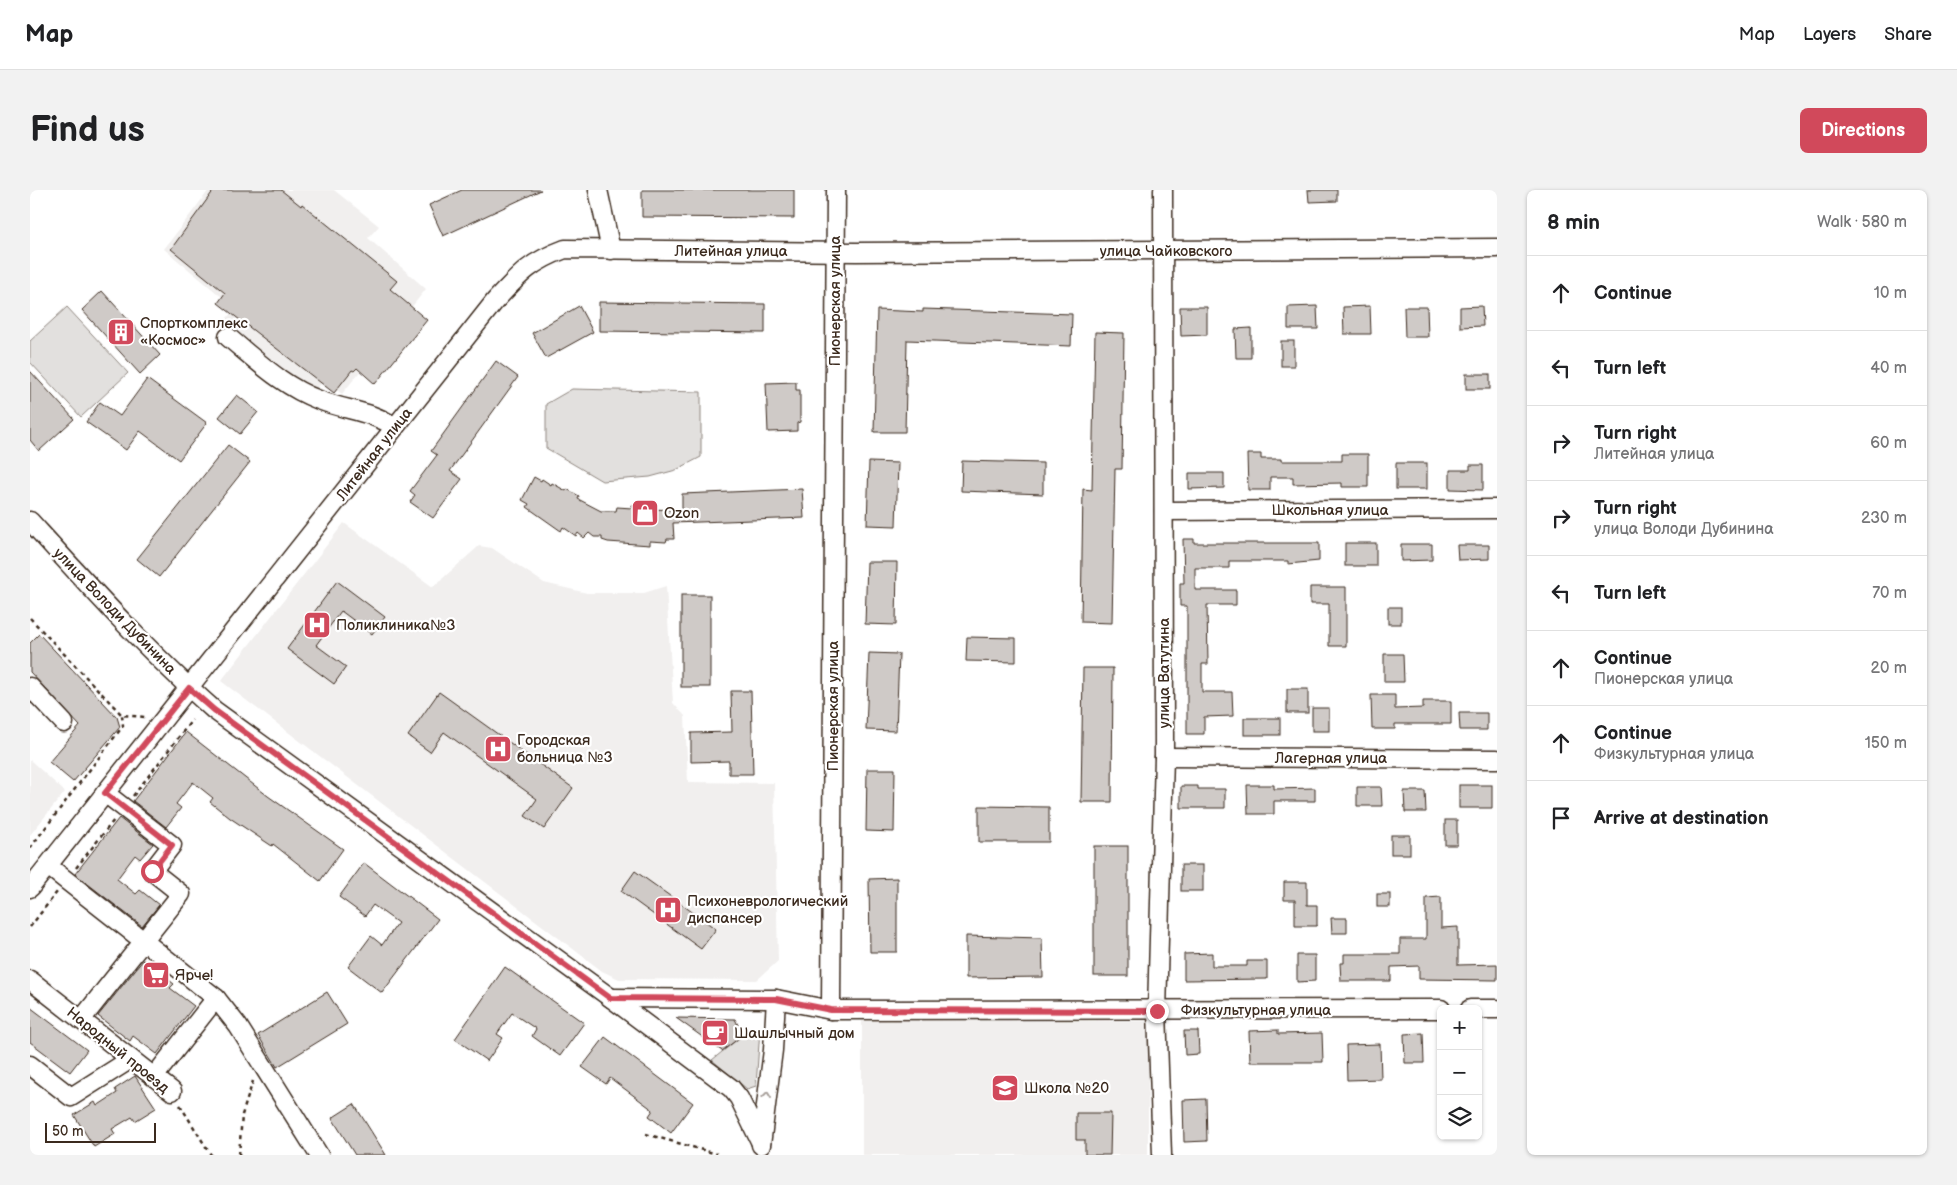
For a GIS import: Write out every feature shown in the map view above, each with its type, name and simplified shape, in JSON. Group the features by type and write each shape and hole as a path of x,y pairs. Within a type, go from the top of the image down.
{"street":[{"path":"598,190 611,250"},
{"name":"Пионерская улица","path":"831,1010 836,190"},
{"name":"улица Ватутина","path":"1162,1155 1157,1011 1164,757 1163,190"},
{"name":"улица Чайковского","path":"836,252 1497,248"},
{"name":"Литейная улица","path":"30,888 496,301 518,276 540,259 565,249 836,252"},
{"path":"228,337 288,386 321,401 379,416 396,427"},
{"name":"Школьная улица","path":"1164,511 1497,509"},
{"name":"улица Володи Дубинина","path":"30,521 94,591 189,688 214,710 731,1088 739,1098 760,1149"},
{"path":"30,687 64,723"},
{"name":"Лагерная улица","path":"1164,757 1497,759"},
{"path":"82,1020 181,894 152,871 172,845 105,793"},
{"path":"48,866 216,998 238,1026 319,1155"},
{"name":"Народный проезд","path":"30,980 172,1091"},
{"path":"154,1077 216,998"},
{"path":"610,998 776,999 831,1010"},
{"path":"760,1149 773,1050 776,999"},
{"path":"1482,1009 1497,1008"},
{"name":"Физкультурная улица","path":"831,1010 1157,1011 1437,1009"},
{"path":"30,1065 71,1098 131,1060"}],"path":[{"path":"30,618 122,715 124,726 30,848"},
{"path":"30,927 192,720 122,715"},
{"path":"239,1155 242,1115 260,1060"},
{"name":"Народный проезд","path":"172,1091 211,1155"},
{"path":"646,1134 717,1154"}],"shaded area":[{"path":"209,190 334,190 379,226 368,238 426,289 342,394 324,380 314,392 224,322 235,308 164,249"},
{"path":"67,307 128,373 81,417 30,362 30,341"},
{"path":"572,389 701,392 701,457 676,470 650,477 602,481 546,448 546,404"},
{"name":"Городская больница №3","path":"344,523 433,587 479,546 492,548 544,583 587,593 644,593 666,586 673,703 685,716 688,782 774,783 778,961 757,980 619,979 602,971 221,681"},
{"path":"30,760 65,792 30,835"},
{"name":"Школа №20","path":"862,1021 1148,1021 1148,1155 862,1155"},
{"path":"740,1029 760,1029 756,1086 747,1089 712,1060 743,1035"}],"building":[{"path":"214,190 281,190 301,206 302,204 397,281 390,289 427,320 375,384 357,368 354,371 352,370 334,393 218,303 225,293 171,249"},
{"path":"462,190 541,190 443,236 429,205"},
{"path":"642,190 794,190 794,218 642,217"},
{"path":"1308,190 1337,190 1337,201 1309,202"},
{"name":"Спорткомплекс «Космос»","path":"102,291 160,355 140,374 82,310"},
{"path":"599,302 765,304 765,333 599,331"},
{"path":"579,306 593,332 546,358 532,333"},
{"path":"1317,306 1318,329 1288,329 1288,307"},
{"path":"1370,306 1371,334 1344,334 1343,307"},
{"path":"1482,306 1483,326 1460,327 1460,307"},
{"path":"1180,307 1207,307 1207,335 1181,336"},
{"path":"1404,307 1427,307 1428,337 1405,337"},
{"path":"923,309 1072,314 1071,346 907,340 905,432 874,432 877,310 923,312"},
{"path":"1251,328 1251,358 1236,358 1235,329"},
{"path":"1095,332 1124,333 1122,469 1115,469 1112,623 1081,622 1083,489 1092,490"},
{"path":"1281,341 1294,341 1294,366 1281,366"},
{"path":"496,361 518,377 450,471 462,479 433,518 410,502 415,495 410,491 437,455 431,451"},
{"path":"30,371 74,419 39,451 30,440"},
{"path":"1466,374 1490,374 1490,389 1466,389"},
{"path":"147,379 207,423 179,460 140,431 126,450 86,422 100,402 120,416"},
{"path":"796,382 796,390 800,390 800,422 797,423 797,431 768,432 766,383"},
{"path":"237,395 258,412 240,434 219,417"},
{"path":"228,445 250,462 159,577 137,559"},
{"path":"1247,454 1261,454 1261,459 1281,459 1281,461 1342,461 1342,454 1368,454 1368,487 1342,487 1342,483 1293,484 1293,477 1270,477 1270,490 1248,490"},
{"path":"962,461 1043,463 1043,494 961,491"},
{"path":"869,462 898,463 896,526 867,525"},
{"path":"1396,463 1427,463 1427,489 1396,489"},
{"path":"1470,465 1483,465 1483,490 1450,489 1450,470 1470,470"},
{"path":"1189,473 1224,473 1224,488 1189,489"},
{"path":"534,477 541,481 542,479 551,485 552,483 566,491 567,489 579,496 578,499 601,511 616,511 617,507 632,508 632,505 648,505 648,509 682,510 682,494 802,489 804,518 673,523 674,539 667,539 666,542 650,541 650,545 608,542 602,540 602,537 594,537 589,533 584,538 578,533 576,536 563,527 561,531 527,507 529,504 522,500"},
{"path":"1183,539 1194,539 1194,543 1319,543 1319,561 1288,564 1288,561 1229,561 1229,568 1195,568 1195,590 1236,590 1236,605 1207,605 1208,664 1202,664 1202,692 1232,692 1233,716 1204,717 1204,734 1187,734 1187,606 1180,606 1180,583 1184,583"},
{"path":"1345,543 1376,543 1376,566 1345,566"},
{"path":"1401,544 1432,544 1432,560 1401,561"},
{"path":"1457,545 1489,545 1489,559 1458,560"},
{"path":"867,562 897,562 896,625 865,624"},
{"name":"Поликлиника№3","path":"337,581 385,617 372,634 341,611 316,645 346,667 334,684 287,649"},
{"path":"1310,587 1346,587 1346,646 1329,646 1329,604 1310,604"},
{"path":"681,595 710,595 710,687 681,687"},
{"path":"1388,607 1401,607 1401,624 1388,624"},
{"path":"39,634 117,717 120,727 73,782 49,762 80,726 30,672 30,643"},
{"path":"967,637 1016,638 1016,662 966,661"},
{"path":"869,653 899,654 896,731 866,730"},
{"path":"1384,654 1403,654 1404,682 1384,682"},
{"path":"1083,668 1113,668 1112,802 1081,802"},
{"path":"1287,689 1308,689 1308,713 1287,713"},
{"path":"731,691 751,691 753,774 729,774 729,761 691,762 691,733 732,732"},
{"path":"439,692 573,788 544,829 525,816 537,799 444,732 430,752 408,736"},
{"path":"1371,695 1395,695 1395,709 1423,708 1423,701 1451,701 1451,724 1395,724 1395,729 1372,729"},
{"path":"1312,708 1329,708 1329,731 1312,731"},
{"path":"1459,713 1487,713 1487,730 1460,730"},
{"path":"1244,718 1280,718 1280,735 1244,735"},
{"path":"186,732 268,796 343,849 320,881 273,844 272,846 230,818 210,802 213,798 193,782 176,804 181,808 166,827 133,801"},
{"path":"867,769 895,769 894,832 866,831"},
{"path":"1247,785 1274,785 1274,789 1315,788 1315,801 1274,801 1274,814 1248,814"},
{"path":"1459,785 1492,785 1492,808 1459,808"},
{"path":"1181,786 1198,786 1198,789 1225,789 1225,808 1181,808"},
{"path":"1357,787 1381,787 1382,806 1357,806"},
{"path":"1404,791 1425,791 1426,812 1405,812"},
{"path":"979,806 1049,807 1049,842 979,842"},
{"path":"119,818 153,844 140,859 135,855 117,879 136,894 140,890 159,905 142,926 75,874"},
{"path":"1445,820 1457,820 1457,845 1445,845"},
{"path":"1391,835 1410,835 1410,854 1391,854"},
{"path":"1094,846 1128,846 1128,976 1094,976"},
{"path":"364,863 438,919 382,993 348,967 371,936 382,945 398,923 373,905 365,916 339,897"},
{"path":"1181,865 1203,865 1203,891 1181,891"},
{"name":"Психоневрологический диспансер","path":"635,871 716,929 701,949 621,891"},
{"path":"897,878 897,952 870,952 869,879"},
{"path":"1284,882 1307,882 1307,905 1317,905 1317,926 1295,926 1295,900 1284,900"},
{"path":"1377,894 1390,894 1390,907 1377,907"},
{"path":"1441,897 1441,928 1458,927 1458,965 1497,964 1497,980 1419,979 1419,966 1391,967 1391,981 1341,981 1340,963 1344,963 1344,954 1400,954 1400,939 1426,939 1426,898"},
{"path":"1331,918 1347,918 1347,933 1332,933"},
{"path":"966,936 1042,938 1043,977 966,978"},
{"path":"1212,953 1212,966 1247,966 1247,961 1267,961 1267,979 1184,980 1184,954"},
{"path":"1297,955 1315,955 1315,981 1297,982"},
{"path":"143,960 174,984 170,988 194,1006 157,1054 133,1036 130,1041 98,1016"},
{"path":"505,967 584,1023 560,1056 532,1036 536,1029 512,1013 497,1034 503,1038 487,1061 455,1039"},
{"path":"327,992 347,1024 277,1067 258,1035"},
{"path":"30,1007 87,1050 70,1072 30,1042"},
{"path":"676,1018 735,1019 743,1035 722,1051"},
{"path":"1278,1030 1278,1034 1322,1033 1323,1062 1250,1062 1249,1031"},
{"path":"1184,1031 1198,1031 1199,1054 1185,1055"},
{"path":"1423,1033 1424,1063 1405,1063 1404,1034"},
{"path":"605,1037 693,1103 671,1133 649,1116 653,1110 610,1078 606,1084 582,1067"},
{"path":"1380,1044 1381,1079 1347,1080 1346,1045"},
{"path":"135,1076 156,1108 135,1121 132,1117 112,1129 115,1134 94,1147 74,1115 95,1102 97,1106 117,1093 115,1089"},
{"path":"1206,1099 1207,1141 1184,1142 1183,1100"},
{"path":"354,1104 386,1155 355,1155 332,1118"},
{"path":"1076,1113 1111,1113 1110,1155 1085,1155 1085,1140 1076,1140"}],"place":[{"name":"Спорткомплекс «Космос»","path":"121,332"},
{"name":"Ozon","path":"645,513"},
{"name":"Поликлиника№3","path":"317,625"},
{"name":"Городская больница №3","path":"498,749"},
{"name":"Психоневрологический диспансер","path":"668,910"},
{"name":"Ярче!","path":"156,975"},
{"name":"Шашлычный дом","path":"715,1033"},
{"name":"Школа №20","path":"1005,1088"}],"route":[{"path":"152,871 172,845 105,793 189,688 214,710 610,998 776,999 831,1010 1157,1011"}]}
